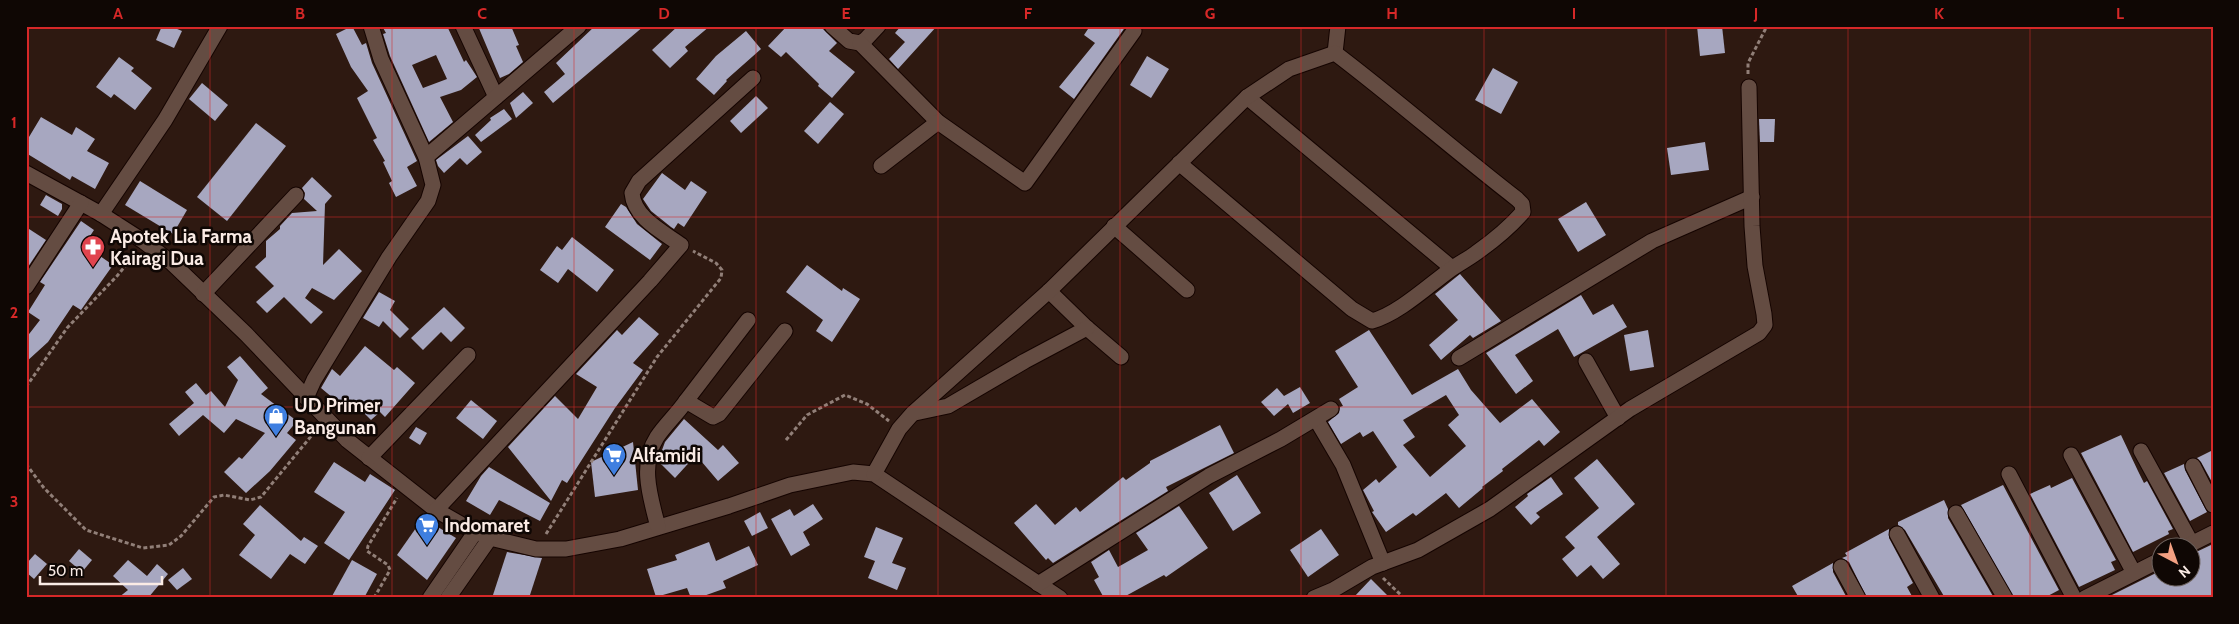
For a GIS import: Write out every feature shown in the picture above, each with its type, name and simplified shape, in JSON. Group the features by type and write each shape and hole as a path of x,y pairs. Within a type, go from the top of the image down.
{"street":[{"path":"101,214 165,120 220,26"},
{"path":"306,398 314,380 389,257 428,201 433,186 426,157 381,59 370,26"},
{"path":"463,26 496,97"},
{"path":"426,157 496,97 562,32 578,26"},
{"path":"832,26 849,41 860,43 938,122 1024,184 1134,31"},
{"path":"860,43 878,26"},
{"path":"1335,52 1338,26"},
{"path":"874,474 899,429 913,413 1049,291 1247,97 1289,69 1335,52"},
{"path":"1179,163 1366,320 1372,321 1384,316 1452,268 1476,254 1512,224 1523,212 1522,204 1443,142 1383,89 1335,52"},
{"path":"436,510 682,245 642,216 636,208 632,193 639,181 753,78"},
{"path":"1314,598 1377,565 1418,550 1490,509 1630,409 1759,333 1765,325 1755,266 1749,88"},
{"path":"1247,97 1452,268"},
{"path":"881,166 938,122"},
{"path":"26,173 101,214 143,241 172,263 246,334 326,419 369,458 405,484 436,510 490,538 536,549 566,549 620,539 790,485 853,472 874,474 1060,598"},
{"path":"203,294 296,195"},
{"path":"1459,358 1652,241 1752,197"},
{"path":"26,287 81,203"},
{"path":"1114,226 1187,290"},
{"path":"1049,291 1121,357"},
{"path":"658,528 648,483 648,455 656,438 748,320"},
{"path":"913,413 948,406 1025,361 1088,328"},
{"path":"686,401 712,417 719,414 785,330"},
{"path":"369,458 468,355"},
{"path":"1586,361 1618,418"},
{"path":"1038,584 1209,476 1281,440 1331,409"},
{"path":"1316,419 1342,465 1377,565"},
{"path":"2141,451 2184,536"},
{"path":"2070,455 2134,573"},
{"path":"2193,466 2213,505"},
{"path":"2009,474 2074,598"},
{"path":"1956,513 2004,598"},
{"path":"430,598 476,531"},
{"path":"1897,534 1932,598"},
{"path":"448,598 490,538"},
{"path":"2085,598 2152,564"},
{"path":"1841,568 1858,598"}],"path":[{"path":"1749,88 1748,63 1767,26"},
{"path":"26,387 67,328 117,276 140,248 143,241"},
{"path":"536,549 656,357 721,278 722,270 716,263 682,245"},
{"path":"786,440 807,415 845,395 868,404 899,429"},
{"path":"26,464 44,488 86,530 143,548 169,545 181,536 214,498 224,495 250,500 261,497 326,419"},
{"path":"374,598 390,570 388,565 367,550 368,546 405,484"},
{"path":"1377,565 1404,598"}],"building":[{"path":"162,26 170,26 182,31 174,48 156,40"},
{"path":"352,26 362,45 366,43 372,63 417,161 407,167 417,186 396,197 389,183 392,181 383,162 385,161 373,140 377,138 357,98 368,91 351,67 336,34"},
{"path":"382,26 447,26 464,62 466,60 477,77 461,90 440,97 453,122 429,142 390,56 383,34 386,33","holes":["436,55 447,79 423,88 412,65"]},
{"path":"478,26 511,26 519,45 516,46 523,62 509,74 500,78"},
{"path":"595,26 644,26 553,103 544,92 565,74 556,63"},
{"path":"678,26 710,26 685,47 688,51 670,68 652,50"},
{"path":"787,26 820,26 837,43 829,51 855,72 832,98 786,52 781,57 768,46"},
{"path":"901,26 937,26 898,69 889,59 905,42 895,33"},
{"path":"1090,26 1126,26 1074,99 1059,87 1095,43 1084,35"},
{"path":"1697,26 1722,26 1725,53 1700,56"},
{"path":"746,31 761,49 726,80 714,95 696,79 716,56"},
{"path":"1147,56 1169,69 1151,98 1130,85"},
{"path":"119,57 134,68 131,71 152,88 135,110 114,94 111,98 96,87"},
{"path":"1493,68 1518,82 1501,114 1475,100"},
{"path":"202,83 228,105 215,121 189,99"},
{"path":"523,92 533,103 516,118 510,103"},
{"path":"756,96 768,108 741,133 730,121"},
{"path":"830,102 844,114 818,144 804,131"},
{"path":"504,109 512,119 481,142 475,135 491,120 490,118"},
{"path":"41,117 72,135 76,127 95,139 87,151 109,163 95,189 72,176 70,180 26,153 26,142"},
{"path":"1759,119 1775,119 1774,142 1760,142"},
{"path":"256,123 286,146 227,221 197,197"},
{"path":"468,136 482,152 467,165 460,158 444,173 436,160"},
{"path":"1705,142 1709,170 1671,175 1667,148"},
{"path":"662,173 685,190 691,181 707,192 684,227 678,223 674,229 671,227 651,211 643,199"},
{"path":"312,177 332,196 325,204 323,265 339,249 362,271 334,300 312,288 305,298 323,312 311,324 284,297 267,313 256,302 274,286 255,267 266,257 266,241 280,229 280,226 292,213 317,211 304,199 305,193 302,188"},
{"path":"140,181 187,210 173,234 125,205"},
{"path":"46,195 62,204 62,209 58,216 40,205"},
{"path":"1586,202 1606,235 1578,252 1558,219"},
{"path":"621,204 626,207 637,224 662,244 650,260 605,227"},
{"path":"81,221 94,230 84,245 113,265 81,310 73,305 48,342 26,362 26,338 40,320 28,312 45,285 40,282"},
{"path":"26,227 46,240 26,270"},
{"path":"572,237 614,270 597,292 568,269 558,283 540,270 557,246 562,250"},
{"path":"807,265 842,291 843,288 860,299 832,342 816,331 823,320 786,292"},
{"path":"1460,274 1501,321 1473,338 1470,335 1441,360 1429,345 1458,320 1435,294"},
{"path":"379,292 395,301 390,310 409,329 400,338 383,321 379,327 363,318"},
{"path":"1581,295 1593,315 1613,304 1627,327 1574,357 1558,329 1515,355 1533,381 1516,394 1486,353"},
{"path":"444,307 465,328 451,342 441,332 423,350 411,338"},
{"path":"639,317 659,334 633,363 643,370 615,408 567,483 562,480 551,501 508,447 555,396 578,419 597,387 576,374 617,330 622,335"},
{"path":"1369,330 1412,395 1458,369 1471,390 1500,423 1532,399 1560,432 1544,446 1539,440 1502,469 1503,471 1459,508 1446,493 1416,516 1413,513 1386,532 1372,512 1374,511 1363,490 1376,479 1379,483 1397,467 1373,431 1363,437 1360,432 1341,444 1328,422 1339,413 1340,407 1343,406 1339,399 1358,387 1335,351","holes":["1446,395 1459,415 1448,425 1466,446 1430,477 1403,445 1415,437 1403,420"]},
{"path":"1648,330 1654,367 1630,371 1624,335"},
{"path":"365,346 394,370 397,367 415,383 385,417 380,412 371,420 353,402 340,414 329,402 333,398 321,388 332,369 340,376"},
{"path":"240,356 268,388 261,394 297,421 287,433 296,440 270,471 246,493 224,472 239,457 242,459 265,433 236,419 224,433 203,415 179,436 169,424 194,403 185,392 196,383 206,395 211,391 225,407 238,380 227,367"},
{"path":"1300,387 1310,403 1293,413 1288,404 1274,416 1261,402 1277,388 1284,396"},
{"path":"471,400 497,421 483,439 456,418"},
{"path":"684,419 718,450 723,445 739,463 718,481 696,455 675,478 658,461 665,442"},
{"path":"1220,425 1234,453 1166,487 1168,491 1053,563 1048,558 1046,560 1014,523 1036,504 1055,525 1076,507 1080,512 1123,477 1126,480 1150,463 1150,461"},
{"path":"416,427 427,433 420,445 409,438"},
{"path":"2121,435 2144,483 2147,481 2173,529 2168,531 2169,534 2165,536 2152,536 2152,542 2133,552 2081,453"},
{"name":"Alfamidi","path":"633,442 638,490 595,497 591,462"},
{"path":"2213,450 2213,484 2197,458"},
{"path":"1597,459 1635,504 1597,537 1620,564 1603,579 1591,565 1577,577 1562,559 1575,548 1565,537 1599,508 1574,478"},
{"path":"334,462 365,482 370,474 395,490 349,560 324,543 345,512 314,492"},
{"path":"2184,464 2185,470 2207,512 2190,521 2164,473"},
{"path":"489,467 550,503 540,521 499,500 490,515 466,501 481,476"},
{"path":"1237,475 1261,513 1233,531 1209,493"},
{"path":"1551,477 1563,494 1536,513 1540,517 1531,525 1515,507 1528,496 1527,494"},
{"path":"2072,478 2116,560 2111,562 2115,570 2079,587 2030,494 2050,485 2051,488"},
{"path":"2003,485 2059,590 2044,598 2014,598 1961,505"},
{"path":"1944,500 1948,509 1948,518 1994,598 1945,598 1905,530 1898,525 1898,522"},
{"path":"813,504 823,519 803,532 810,545 791,556 771,519 790,509 794,516"},
{"path":"260,505 301,541 304,537 318,546 305,564 290,554 271,579 239,555 255,535 243,524"},
{"path":"1179,506 1208,548 1166,577 1164,575 1122,598 1104,598 1094,580 1099,577 1091,562 1109,550 1118,567 1148,550 1136,533"},
{"path":"760,512 768,528 752,536 744,521"},
{"name":"Indomaret","path":"423,518 456,538 427,580 397,555"},
{"path":"876,527 903,538 892,563 906,568 897,590 868,578 875,561 864,557"},
{"path":"1321,529 1339,555 1308,577 1290,550"},
{"path":"1889,529 1889,538 1913,583 1907,587 1913,598 1867,598 1849,562 1842,558 1847,556 1845,553"},
{"path":"709,542 716,561 749,546 758,565 723,581 726,588 698,598 691,598 687,588 656,597 647,569 677,560 675,555"},
{"path":"2213,544 2213,598 2106,598 2152,575 2152,586 2202,586 2202,549"},
{"path":"79,549 92,560 82,572 69,561"},
{"path":"507,552 542,558 529,598 492,598"},
{"path":"35,554 47,564 34,579 26,572 26,564"},
{"path":"128,560 147,576 157,564 168,574 148,598 118,598 128,590 113,576"},
{"path":"352,560 377,574 364,598 331,598"},
{"path":"1833,563 1833,572 1847,598 1799,598 1792,586"},
{"path":"183,568 192,579 177,590 168,580"},
{"path":"1371,579 1390,598 1353,598"}],"place":[{"name":"Apotek Lia Farma Kairagi Dua","path":"93,268"},
{"name":"UD Primer Bangunan","path":"276,437"},
{"name":"Alfamidi","path":"614,476"},
{"name":"Indomaret","path":"427,546"}]}
